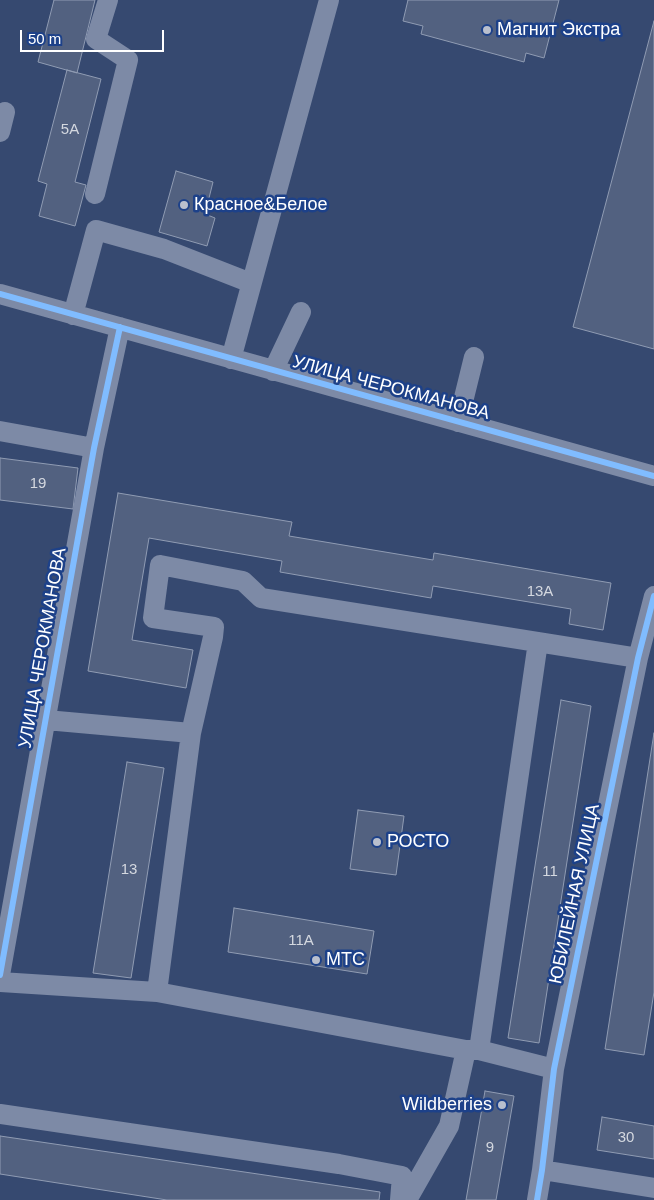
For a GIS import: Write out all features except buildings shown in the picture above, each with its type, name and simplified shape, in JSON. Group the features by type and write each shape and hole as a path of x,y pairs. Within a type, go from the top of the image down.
{"street":[{"path":"95,194 128,60 96,39 108,0"},
{"path":"231,359 329,0"},
{"path":"0,132 5,112"},
{"path":"73,315 96,230 164,249 251,283"},
{"name":"УЛИЦА ЧЕРОКМАНОВА","path":"0,294 654,476"},
{"path":"273,371 301,312"},
{"name":"УЛИЦА ЧЕРОКМАНОВА","path":"0,975 94,448 120,327"},
{"path":"458,422 474,357"},
{"path":"0,431 94,448"},
{"path":"157,992 190,733 214,627 153,618 160,565 243,581 261,598 638,658"},
{"name":"ЮБИЛЕЙНАЯ УЛИЦА","path":"537,1200 554,1069 638,658 654,596"},
{"path":"407,1200 449,1126 472,1050 538,642"},
{"path":"46,720 190,733"},
{"path":"0,982 157,992 472,1050 554,1069"},
{"path":"0,1114 339,1164 402,1176 400,1200"},
{"path":"542,1170 654,1188"}],"cycle path":[{"path":"0,294 654,476"},
{"path":"0,975 94,448 120,327"},
{"path":"537,1200 554,1069 638,658 654,596"}],"place":[{"name":"Магнит Экстра","path":"487,30"},
{"name":"Красное&Белое","path":"184,205"},
{"name":"РОСТО","path":"377,842"},
{"name":"МТС","path":"316,960"},
{"name":"Wildberries","path":"502,1105"}]}
